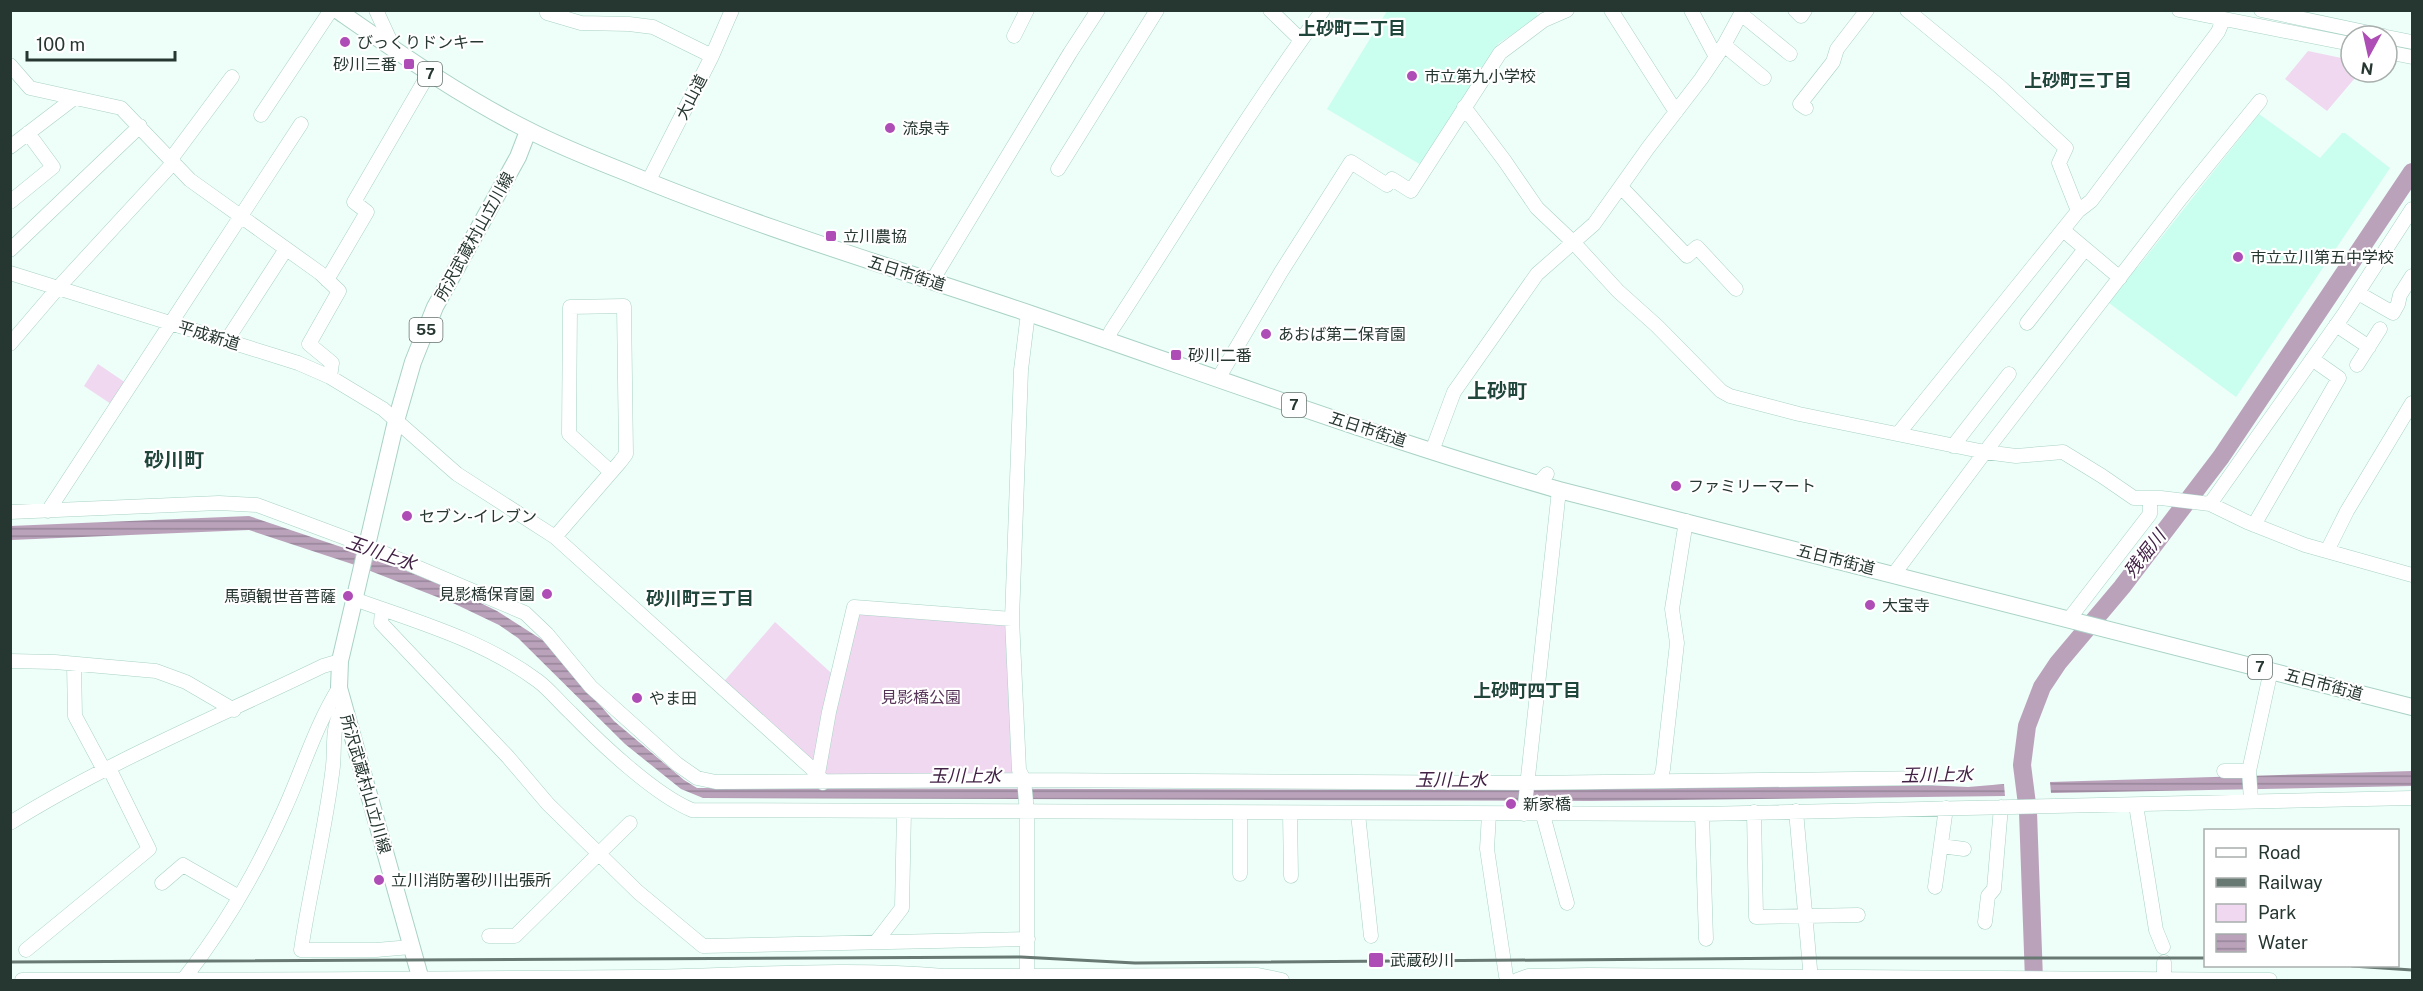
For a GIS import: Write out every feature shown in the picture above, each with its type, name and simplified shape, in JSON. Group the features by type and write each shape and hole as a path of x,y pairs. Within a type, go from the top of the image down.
{"main road":[{"name":"五日市街道","path":"337,10 429,73 528,130 648,182 742,217 1432,451 1543,479 1559,490 2412,707"},
{"name":"所沢武蔵村山立川線","path":"366,548 396,421 413,362 435,307 518,157 528,130"},
{"name":"55","path":"356,592 366,548"},
{"name":"所沢武蔵村山立川線","path":"356,592 340,661 339,688 420,979"}],"street":[{"path":"261,116 331,10"},
{"path":"376,10 394,49"},
{"path":"546,10 548,13 581,23 653,27 712,56"},
{"path":"628,24 633,10"},
{"name":"大山道","path":"648,182 712,56 732,10"},
{"path":"1014,36 1027,10"},
{"path":"932,281 1098,10"},
{"path":"1058,169 1157,10"},
{"path":"1270,10 1301,40"},
{"path":"1107,341 1301,40 1323,10"},
{"path":"1218,379 1281,272 1351,162 1387,185 1392,179 1411,190 1500,53 1540,15 1567,10"},
{"path":"1611,10 1676,112"},
{"path":"1691,10 1720,51 1764,78"},
{"path":"1795,10 1801,16 1805,10"},
{"path":"1806,108 1800,104 1833,62 1837,49 1867,10"},
{"path":"1907,10 1998,85 2066,148 2059,163 2078,211"},
{"path":"2178,10 2339,37"},
{"path":"2261,10 2339,35"},
{"path":"1432,451 1454,392 1537,274 1594,224 1720,51 1742,12 1790,54"},
{"path":"1898,434 2078,211 2091,201 2218,32 2232,18"},
{"path":"10,65 30,88 121,108 190,180 327,280 340,294 309,344 332,363 330,377"},
{"path":"327,280 367,212 354,202 429,73"},
{"path":"10,344 172,160 232,77"},
{"path":"10,147 73,99"},
{"path":"1894,574 1985,452 2260,101"},
{"path":"1464,107 1537,208 1574,243 1618,291 1657,326 1721,391 1730,396 1799,414 1985,452 2016,456 2062,452 2134,498 2206,503 2254,525 2327,551 2412,574"},
{"path":"48,511 301,124"},
{"path":"10,250 140,126"},
{"path":"10,202 53,167 28,133"},
{"path":"1621,187 1687,256 1697,247 1736,289"},
{"path":"2206,503 2336,325 2412,209"},
{"path":"2063,230 2120,278"},
{"path":"227,340 286,249"},
{"path":"2027,323 2046,309 2085,249"},
{"name":"平成新道","path":"10,273 298,363 330,377 383,410 457,474 555,537 820,778"},
{"path":"2358,292 2393,313 2400,295 2412,276"},
{"path":"555,537 611,472 626,454 624,306 570,307 569,434 611,472"},
{"path":"1027,978 1025,783 1019,770 1012,619 1021,370 1028,313"},
{"path":"2336,325 2368,347"},
{"path":"2357,365 2380,329"},
{"path":"2254,525 2339,378 2312,358"},
{"path":"1953,446 2009,374"},
{"path":"2327,551 2347,511 2412,403"},
{"path":"1525,811 1559,490"},
{"path":"2074,620 2150,514 2150,498"},
{"path":"10,512 219,503 257,505 525,614 547,634 591,687 677,764 698,778 716,783 820,778 1025,783 1526,786 1660,781 1932,778"},
{"path":"1660,781 1677,643 1672,609 1686,521"},
{"path":"356,592 382,609 482,646 530,676 605,746 669,799 682,806 706,811 1026,809 1358,814 1489,814 1525,811 1543,814 1702,814 2136,805 2251,795 2412,798"},
{"path":"820,778 829,712 854,607 1012,619"},
{"path":"382,609 381,623 508,757 548,804 638,892 704,946 1028,939"},
{"path":"10,661 156,671 186,682 234,710"},
{"path":"10,823 59,792 323,666 340,661"},
{"path":"26,950 149,849 107,769 75,716 74,664"},
{"path":"2251,795 2249,773 2271,670"},
{"path":"184,980 239,897 271,839 328,705 339,688"},
{"path":"344,709 337,716 331,776 301,950 376,950 411,947"},
{"path":"2224,771 2249,773"},
{"path":"2136,805 2156,930 2163,946"},
{"path":"1985,922 1988,896 1994,889 2006,807"},
{"path":"1935,887 1946,808"},
{"path":"876,942 902,908 904,811"},
{"path":"1796,811 1811,979"},
{"path":"1754,812 1756,917 1858,915"},
{"path":"1240,813 1240,874"},
{"path":"1290,813 1291,876"},
{"path":"1358,814 1371,936"},
{"path":"1489,814 1486,849 1508,981"},
{"path":"1543,814 1567,903"},
{"path":"1702,814 1706,939"},
{"path":"489,936 515,936 630,824"},
{"path":"1941,846 1964,849"},
{"path":"162,883 183,865 239,897"},
{"path":"2164,962 2164,980"},
{"path":"22,981 727,978 813,972 885,972 938,978 1155,978 1258,975 1282,981"},
{"path":"800,974 816,981"},
{"path":"1517,981 1528,976 1548,975 1678,979 2270,981"}],"shaded area":[{"name":"市立第九小学校","path":"1534,10 1537,18 1499,43 1421,165 1327,109 1387,11"},
{"name":"市立立川第五中学校","path":"2259,114 2320,158 2342,133 2345,133 2390,168 2236,397 2109,303 2133,267 2138,267"}],"green space":[{"path":"2308,51 2339,57 2339,84 2350,84 2327,111 2285,79"},
{"path":"98,364 126,383 111,404 84,386"},
{"name":"見影橋公園","path":"858,610 1008,620 1021,783 824,779 721,685 775,622 839,680"}],"water":[{"path":"249,516 377,559 456,591 497,611 544,641 614,721 684,780 697,788 1515,790 1923,785 1968,787 2004,784 2005,796 1590,801 703,798 681,789 625,744 518,638 499,625 455,604 355,565 249,530 11,540 10,526"},
{"path":"2412,771 2412,786 2051,793 2050,782"}],"waterway":[{"name":"残堀川","path":"2034,980 2028,812 2022,765 2027,726 2042,687 2058,663 2122,587 2221,457 2412,172"}],"railway":[{"path":"10,962 1021,957 1135,963 1814,958 2204,958"},
{"path":"2367,967 2412,970"}],"place":[{"name":"びっくりドンキー","path":"345,42"},
{"name":"砂川三番","path":"409,64"},
{"name":"市立第九小学校","path":"1412,76"},
{"name":"流泉寺","path":"890,128"},
{"name":"立川農協","path":"831,236"},
{"name":"市立立川第五中学校","path":"2238,257"},
{"name":"あおば第二保育園","path":"1266,334"},
{"name":"砂川二番","path":"1176,355"},
{"name":"ファミリーマート","path":"1676,486"},
{"name":"セブン-イレブン","path":"407,516"},
{"name":"見影橋保育園","path":"547,594"},
{"name":"馬頭観世音菩薩","path":"348,596"},
{"name":"大宝寺","path":"1870,605"},
{"name":"やま田","path":"637,698"},
{"name":"新家橋","path":"1511,804"},
{"name":"立川消防署砂川出張所","path":"379,880"},
{"name":"武蔵砂川","path":"1376,960"}],"district":[{"name":"上砂町二丁目","path":"1352,29"},
{"name":"上砂町三丁目","path":"2078,81"},
{"name":"上砂町","path":"1497,391"},
{"name":"砂川町","path":"174,460"},
{"name":"砂川町三丁目","path":"700,599"},
{"name":"上砂町四丁目","path":"1527,691"}],"water label":[{"name":"玉川上水","path":"381,553"},
{"name":"玉川上水","path":"1937,775"},
{"name":"玉川上水","path":"965,776"},
{"name":"玉川上水","path":"1451,780"}]}
